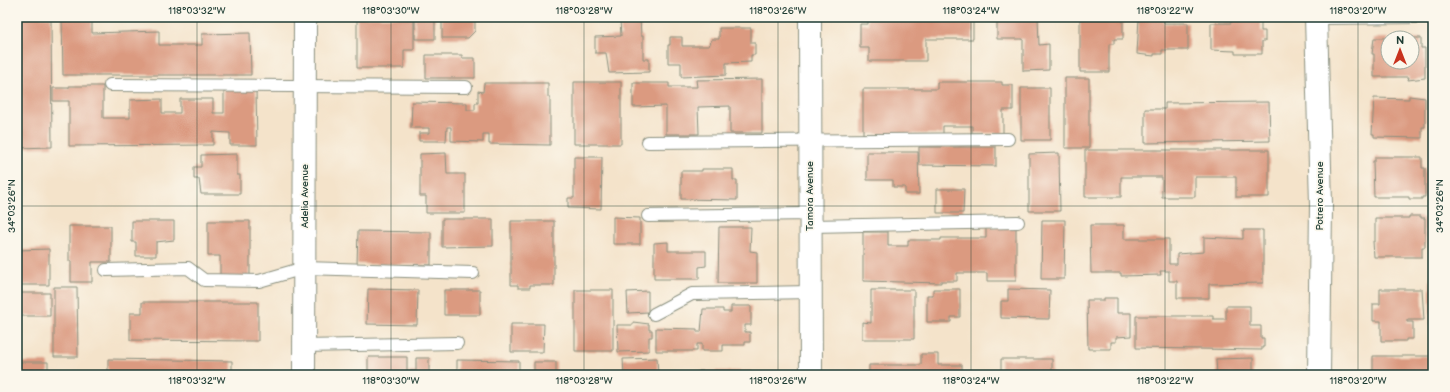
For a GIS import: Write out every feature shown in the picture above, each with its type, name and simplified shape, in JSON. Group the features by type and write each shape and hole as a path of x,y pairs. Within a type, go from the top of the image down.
{"street":[{"name":"Adelia Avenue","path":"304,375 306,17"},
{"name":"Tamora Avenue","path":"810,17 811,375"},
{"name":"Potrero Avenue","path":"1316,17 1321,205 1319,375"}],"lane":[{"path":"1316,17 1417,17"},
{"path":"110,85 466,87"},
{"path":"648,142 810,142 1008,139"},
{"path":"648,216 810,220 1018,222"},
{"path":"106,270 188,268 204,280 260,281 304,268 473,273"},
{"path":"654,314 692,294 810,292"},
{"path":"304,346 457,343"}],"building":[{"path":"17,17 51,17 52,147 17,148 17,81 22,81 22,75 17,75"},
{"path":"62,17 92,17 92,33 159,31 159,45 202,45 202,34 250,33 251,75 63,75"},
{"path":"357,17 414,17 414,50 404,50 404,68 357,68"},
{"path":"415,17 435,17 435,39 415,39"},
{"path":"442,17 475,17 475,31 468,38 442,38"},
{"path":"868,17 973,17 973,39 926,39 926,61 869,61 869,48 860,48 860,24 868,24"},
{"path":"997,17 1038,17 1039,45 1049,44 1049,70 1023,71 1023,39 997,39"},
{"path":"1139,17 1163,17 1164,23 1188,23 1188,50 1162,50 1162,54 1154,54 1154,56 1137,54"},
{"path":"1231,17 1261,17 1261,31 1265,31 1265,41 1262,41 1262,54 1235,54 1235,51 1211,50 1211,23 1231,23"},
{"path":"640,18 641,36 643,36 643,59 649,59 649,72 609,73 606,53 595,53 595,37 621,36 620,19"},
{"path":"1080,19 1123,19 1123,39 1114,39 1114,44 1109,44 1109,72 1080,72"},
{"path":"719,28 751,28 751,43 755,43 755,55 751,55 751,62 726,63 726,75 681,77 681,63 668,63 668,45 670,45 670,37 682,37 682,46 709,46 712,39 719,39"},
{"path":"1374,38 1380,38 1380,70 1420,70 1421,38 1421,48 1425,48 1425,78 1408,80 1409,77 1374,77 1374,54 1372,54"},
{"path":"426,55 462,55 462,58 475,58 475,78 426,78"},
{"path":"1065,78 1089,78 1089,148 1065,148"},
{"path":"762,79 762,133 730,133 730,106 698,107 699,134 666,134 666,106 633,107 633,83 669,83 669,87 697,87 696,80"},
{"path":"574,82 621,82 621,144 574,144"},
{"path":"937,82 1002,82 1002,85 1013,85 1013,110 1003,110 1003,133 972,133 972,126 943,126 943,134 863,134 863,89 937,89"},
{"path":"484,83 548,83 548,97 550,97 550,145 489,144 489,134 483,134 483,142 451,141 451,127 447,127 446,141 419,141 419,133 429,133 429,128 411,128 412,102 467,103 467,110 475,110 475,103 478,103 478,91 483,92"},
{"path":"69,86 103,86 103,118 130,118 130,100 162,99 162,113 180,113 180,99 213,99 213,113 224,113 224,89 256,89 257,145 230,145 230,133 213,132 213,145 69,146 69,101 53,101 53,88 69,88"},
{"path":"1021,88 1050,88 1050,140 1021,140"},
{"path":"1409,96 1425,98 1425,127 1422,127 1422,138 1374,137 1374,134 1372,134 1374,98 1409,99"},
{"path":"1269,102 1270,141 1145,143 1145,109 1165,109 1165,103"},
{"path":"919,147 996,147 996,166 919,165"},
{"path":"1085,150 1269,150 1269,197 1236,197 1236,177 1195,177 1195,197 1162,197 1162,177 1121,177 1121,197 1085,197"},
{"path":"867,152 918,152 919,194 905,194 905,187 893,187 893,180 867,180"},
{"path":"446,153 447,174 465,174 465,213 426,213 426,196 420,196 420,154"},
{"path":"1059,153 1060,211 1029,211 1029,154"},
{"path":"237,154 237,175 240,175 240,194 201,194 199,179 194,179 194,167 201,167 201,155"},
{"path":"574,157 602,157 601,209 568,208 568,198 574,198"},
{"path":"1375,157 1422,157 1422,168 1425,168 1425,197 1422,197 1422,199 1409,199 1409,197 1374,197 1373,161 1375,161"},
{"path":"702,169 733,169 733,180 737,180 737,200 681,199 681,171 702,171"},
{"path":"937,189 964,189 963,213 937,213"},
{"path":"1409,216 1421,216 1421,218 1425,218 1425,247 1422,247 1422,257 1374,257 1373,241 1375,241 1375,218 1409,218"},
{"path":"613,217 640,218 640,244 613,244"},
{"path":"442,219 493,219 493,246 442,247"},
{"path":"1042,220 1065,220 1064,279 1041,279"},
{"path":"132,221 174,221 174,240 156,242 156,256 136,256 136,242 132,242"},
{"path":"208,221 250,221 250,277 220,277 220,256 208,256"},
{"path":"511,221 554,221 554,285 530,285 530,288 518,288 518,285 511,285"},
{"path":"1090,225 1124,225 1124,239 1169,239 1169,264 1177,264 1177,254 1204,252 1204,237 1243,239 1243,230 1263,230 1263,283 1209,284 1209,298 1177,298 1177,281 1169,281 1169,271 1160,271 1161,275 1121,276 1121,273 1091,273"},
{"path":"69,226 111,226 111,262 92,262 92,282 71,282 71,261 69,261"},
{"path":"719,227 751,227 750,251 757,252 757,283 718,283"},
{"path":"986,227 1016,227 1016,281 987,281 987,273 957,273 957,281 941,281 941,283 863,281 863,232 888,232 888,246 908,246 908,240 986,238"},
{"path":"358,231 431,232 431,265 357,264"},
{"path":"668,242 668,251 706,251 706,266 699,267 699,279 654,279 654,243"},
{"path":"49,249 49,285 17,285 17,250"},
{"path":"1430,277 1433,277 1433,326 1430,326"},
{"path":"54,287 77,287 78,357 54,357"},
{"path":"368,289 418,290 417,325 367,324"},
{"path":"933,289 960,289 960,317 951,317 951,322 927,322 927,295 933,295"},
{"path":"1008,289 1050,290 1049,319 1001,318 1001,301 1008,301"},
{"path":"1380,289 1422,289 1424,320 1407,320 1407,322 1413,322 1413,339 1406,339 1406,341 1381,341 1381,321 1373,321 1373,304 1380,304"},
{"path":"444,290 480,290 480,315 444,315"},
{"path":"575,290 613,290 613,351 575,351"},
{"path":"871,290 914,290 914,339 862,339 862,322 871,323"},
{"path":"648,291 648,312 628,313 627,292"},
{"path":"17,293 50,293 50,316 17,316"},
{"path":"1104,298 1117,298 1117,313 1131,313 1131,336 1116,337 1116,342 1111,342 1111,349 1088,349 1087,300 1104,300"},
{"path":"142,302 258,302 258,341 130,340 130,313 142,313"},
{"path":"731,306 751,306 751,325 745,325 745,332 750,332 750,342 745,342 745,345 723,345 723,351 702,351 702,344 697,344 697,351 656,351 656,328 697,329 697,332 701,332 703,309 723,309 723,312 731,312"},
{"path":"1226,306 1250,306 1250,326 1261,326 1261,338 1264,338 1264,347 1262,347 1262,350 1136,348 1136,316 1213,316 1213,319 1226,319"},
{"path":"633,322 649,324 649,330 652,330 652,337 649,337 649,351 618,352 617,325 633,325"},
{"path":"511,324 544,324 543,352 511,352"},
{"path":"921,354 938,354 938,365 962,365 962,375 869,375 869,365 921,365"},
{"path":"1373,356 1433,356 1433,375 1373,375"},
{"path":"368,357 407,357 407,371 416,371 416,358 429,358 429,375 368,375"},
{"path":"657,358 658,375 624,375 623,359"},
{"path":"1253,358 1253,375 1217,375 1216,359"},
{"path":"108,359 232,361 232,375 108,375"},
{"path":"1001,359 1052,359 1052,373 1055,373 1055,375 1001,375"},
{"path":"457,360 519,361 519,375 457,375"},
{"path":"17,362 48,362 48,375 17,375"},
{"path":"534,362 556,362 556,375 534,375"},
{"path":"699,371 751,371 751,375 699,375"}]}
